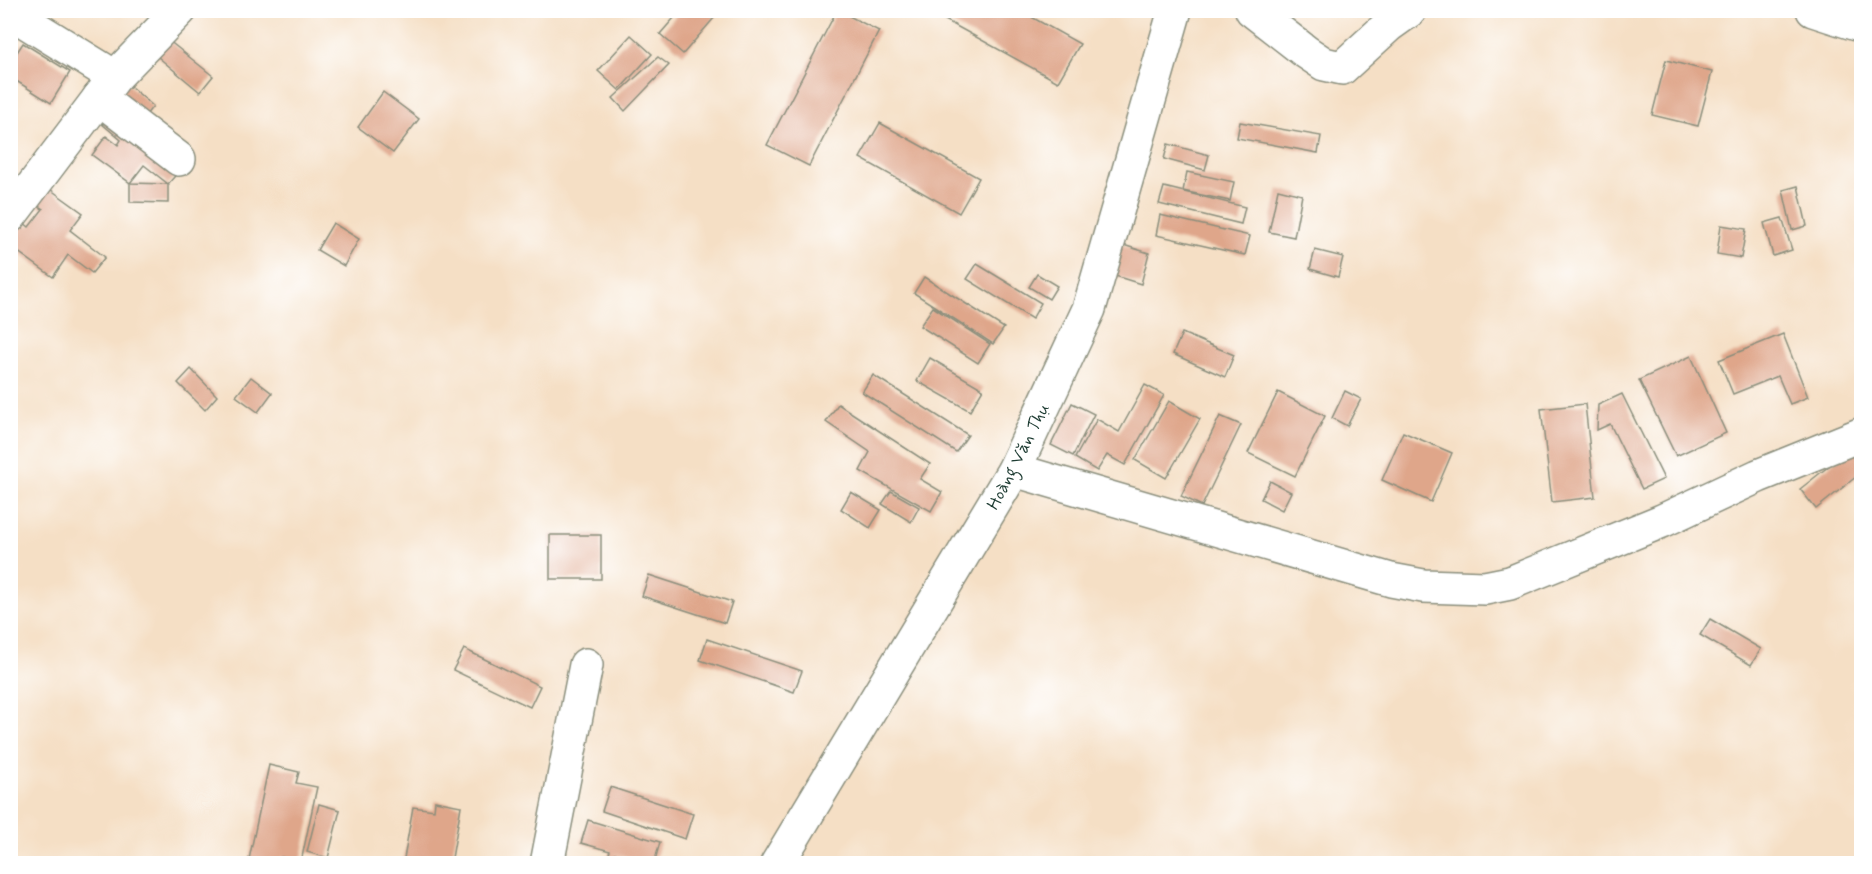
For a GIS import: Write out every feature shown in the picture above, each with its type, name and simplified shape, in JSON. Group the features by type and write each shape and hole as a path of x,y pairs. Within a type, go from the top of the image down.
{"street":[{"path":"10,216 107,87 180,10"},
{"name":"Hoàng Văn Thụ","path":"777,864 1014,470 1089,309 1175,10"},
{"path":"1252,10 1324,64 1342,68 1389,25 1410,10"},
{"path":"1813,10 1862,26"},
{"path":"10,12 107,87 179,159"},
{"path":"1014,470 1391,580 1423,586 1485,588 1510,583 1593,550 1758,476 1862,434"},
{"path":"547,864 586,665"}],"building":[{"path":"681,10 721,10 683,54 660,34"},
{"path":"837,10 879,31 809,166 767,145"},
{"path":"927,10 1019,10 1080,44 1058,82"},
{"path":"158,32 213,76 200,92 146,47"},
{"path":"631,35 652,54 619,90 598,71"},
{"path":"23,43 70,72 51,103 10,77 10,63"},
{"path":"658,57 669,65 625,111 613,98"},
{"path":"1666,60 1712,72 1698,126 1652,115"},
{"path":"123,80 153,106 138,125 107,99"},
{"path":"383,92 419,119 393,153 358,127"},
{"path":"111,113 180,170 168,184 144,165 130,183 92,155 106,136 118,145 121,140 102,124"},
{"path":"1240,122 1321,136 1318,153 1237,138"},
{"path":"880,123 979,178 959,213 860,158"},
{"path":"1168,144 1209,155 1205,170 1164,159"},
{"path":"1187,172 1234,182 1230,201 1183,191"},
{"path":"130,183 168,184 168,203 130,202"},
{"path":"1798,186 1807,226 1792,230 1783,190"},
{"path":"47,187 83,213 70,230 105,257 92,273 68,255 53,277 10,246 10,242 24,223 29,227 43,209 35,204"},
{"path":"1164,187 1245,207 1241,224 1159,204"},
{"path":"1278,189 1302,195 1294,237 1269,232"},
{"path":"1160,215 1250,236 1245,255 1156,235"},
{"path":"1782,218 1792,250 1773,256 1764,223"},
{"path":"333,223 359,239 344,266 317,250"},
{"path":"1721,225 1746,229 1741,258 1717,254"},
{"path":"1120,244 1149,253 1141,284 1112,275"},
{"path":"1315,250 1343,257 1338,277 1310,269"},
{"path":"977,264 1041,303 1032,319 967,279"},
{"path":"1037,274 1057,286 1049,299 1029,287"},
{"path":"924,277 1004,328 993,344 914,293"},
{"path":"933,307 990,344 978,363 920,326"},
{"path":"1182,333 1234,355 1225,377 1173,354"},
{"path":"1783,334 1808,397 1790,404 1778,376 1733,394 1719,360"},
{"path":"1691,356 1726,433 1676,456 1639,380"},
{"path":"930,358 983,389 970,411 917,381"},
{"path":"191,369 217,396 205,410 178,383"},
{"path":"873,375 968,435 956,452 862,392"},
{"path":"251,377 272,393 258,412 236,396"},
{"path":"1145,385 1164,395 1125,465 1107,455 1097,471 1075,458 1097,419 1119,432"},
{"path":"1345,391 1361,399 1347,426 1332,418"},
{"path":"1278,392 1325,416 1295,476 1248,453"},
{"path":"1622,394 1664,479 1642,489 1610,424 1597,430 1598,405"},
{"path":"1169,401 1200,419 1166,478 1135,460"},
{"path":"1072,403 1094,414 1073,456 1051,445"},
{"path":"838,404 930,464 920,479 942,492 931,511 860,471 870,452 826,422"},
{"path":"1585,404 1595,497 1552,502 1541,409"},
{"path":"1220,416 1241,425 1202,506 1181,496"},
{"path":"1403,432 1452,453 1431,502 1382,480"},
{"path":"1857,444 1862,450 1862,472 1816,509 1800,489"},
{"path":"1270,481 1291,492 1282,510 1261,499"},
{"path":"891,491 919,507 911,522 882,504"},
{"path":"851,492 881,510 870,528 841,509"},
{"path":"550,535 601,535 601,579 550,579"},
{"path":"649,575 732,602 725,623 642,596"},
{"path":"1710,619 1761,649 1751,665 1700,635"},
{"path":"707,639 802,671 794,692 700,660"},
{"path":"464,649 540,686 530,707 453,670"},
{"path":"269,765 299,772 296,783 317,787 301,862 281,857 279,864 248,864"},
{"path":"610,787 693,814 685,839 602,811"},
{"path":"435,801 461,806 451,864 403,864 413,807 434,810"},
{"path":"319,804 340,810 328,858 307,852"},
{"path":"588,820 660,842 654,864 614,853 641,864 605,864 610,851 581,843"}]}
